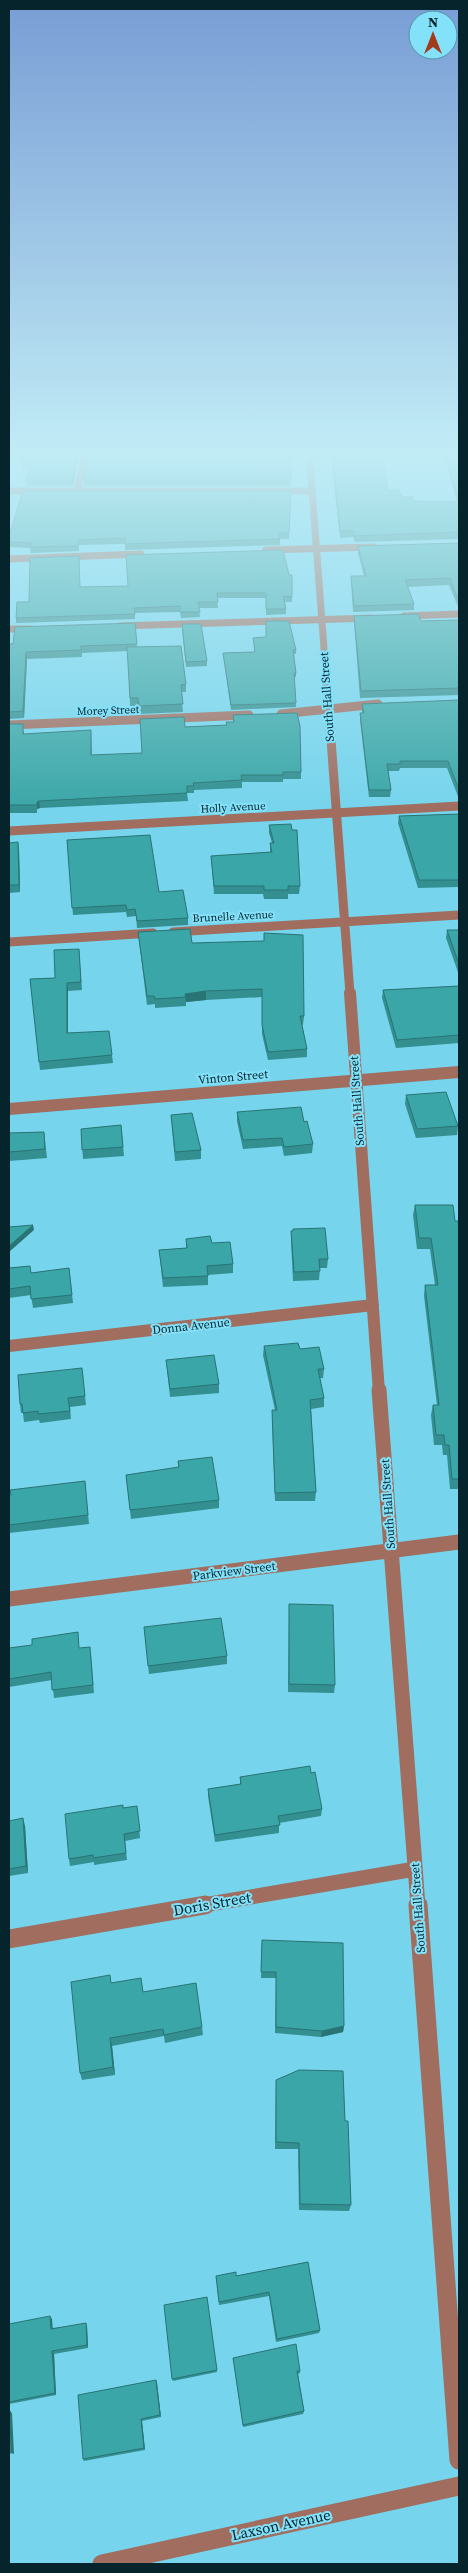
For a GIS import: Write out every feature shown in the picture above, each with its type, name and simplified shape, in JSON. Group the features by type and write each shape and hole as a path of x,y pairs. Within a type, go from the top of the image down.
{"street":[{"name":"South Hall Street","path":"317,570 459,2460"},
{"path":"390,617 459,614"},
{"path":"106,626 380,617"},
{"path":"9,629 38,628"},
{"path":"268,714 308,713 328,708 385,704"},
{"name":"Morey Street","path":"9,725 258,715"},
{"name":"Holly Avenue","path":"9,831 459,806"},
{"name":"Brunelle Avenue","path":"9,942 459,914"},
{"name":"Vinton Street","path":"9,1109 459,1072"},
{"name":"Donna Avenue","path":"9,1346 373,1306"},
{"name":"Parkview Street","path":"9,1600 459,1542"},
{"name":"Doris Street","path":"9,1939 415,1869"},
{"name":"Laxson Avenue","path":"102,2564 459,2486"}],"building":[{"path":"30,570 79,570 80,587 128,586 127,570 288,570 289,575 292,575 292,597 283,596 286,609 266,609 266,593 217,593 218,602 198,602 200,612 180,612 180,606 134,608 135,614 16,618 17,602 29,602"},
{"path":"364,570 459,570 459,602 450,578 405,580 414,604 354,606 351,576 366,576"},
{"path":"418,614 421,621 459,620 459,688 361,691 354,616"},
{"path":"266,621 289,621 296,650 293,650 296,673 294,673 296,703 231,705 223,653 255,652 253,638 266,637"},
{"path":"135,623 137,644 81,646 81,650 26,652 23,711 9,712 9,644 13,644 15,627"},
{"path":"182,624 201,624 207,661 186,662"},
{"path":"181,646 186,684 181,685 183,704 139,706 138,698 130,698 127,647"},
{"path":"459,700 459,790 448,761 400,761 400,764 387,764 391,790 369,790 360,713 364,713 362,704"},
{"path":"297,713 300,726 301,772 283,772 283,775 241,775 242,780 193,783 194,786 187,786 187,793 39,801 37,805 9,805 9,724 23,724 23,734 91,730 91,755 142,753 140,719 184,717 185,727 227,725 226,722 234,722 233,715"},
{"path":"459,814 459,880 419,880 399,816"},
{"path":"291,824 292,830 297,830 300,886 288,886 288,890 264,890 264,886 214,886 211,856 272,852 270,843 274,843 269,825"},
{"path":"150,835 159,892 183,890 188,918 137,921 135,909 127,910 126,905 72,908 67,840"},
{"path":"18,842 19,885 9,885 9,843"},
{"path":"190,929 192,943 264,941 264,933 303,935 304,1016 300,1016 307,1049 268,1052 262,1025 262,989 206,991 185,994 186,997 155,999 154,996 147,996 138,932"},
{"path":"447,930 459,930 459,964"},
{"path":"79,949 81,982 67,983 67,1033 109,1031 112,1055 39,1062 30,979 55,978 54,950"},
{"path":"459,986 459,1035 397,1040 383,990"},
{"path":"446,1092 458,1126 417,1129 406,1095"},
{"path":"301,1107 304,1122 307,1121 313,1144 284,1147 282,1138 243,1140 237,1112"},
{"path":"192,1113 201,1150 175,1152 171,1115"},
{"path":"121,1125 123,1147 82,1150 81,1129"},
{"path":"44,1132 45,1149 9,1152 9,1133"},
{"path":"415,1205 453,1205 455,1221 459,1221 459,1479 452,1479 449,1445 445,1445 444,1435 436,1435 433,1405 439,1405 425,1285 438,1285 431,1238 419,1238"},
{"path":"33,1225 9,1246 9,1227"},
{"path":"325,1228 328,1259 319,1259 320,1271 294,1272 291,1231 293,1229"},
{"path":"210,1236 212,1243 230,1242 233,1264 207,1266 208,1276 163,1278 159,1250 187,1248 186,1239"},
{"path":"30,1266 31,1273 69,1268 72,1295 31,1299 30,1286 9,1289 9,1268"},
{"path":"298,1343 300,1349 319,1347 324,1369 318,1369 324,1398 310,1400 316,1492 275,1493 272,1410 277,1410 264,1346"},
{"path":"214,1355 219,1384 170,1389 166,1360"},
{"path":"82,1368 85,1396 68,1398 70,1411 38,1414 38,1411 23,1413 22,1404 20,1404 18,1375"},
{"path":"212,1457 219,1500 130,1510 126,1475 179,1467 178,1461"},
{"path":"85,1481 88,1515 9,1525 10,1490"},
{"path":"289,1604 333,1605 335,1685 289,1684"},
{"path":"221,1618 227,1656 148,1666 144,1627"},
{"path":"78,1632 79,1648 90,1647 93,1685 52,1690 51,1672 9,1679 9,1648 32,1645 32,1639"},
{"path":"310,1766 311,1773 315,1772 322,1809 278,1816 280,1825 215,1835 208,1789 241,1784 240,1777"},
{"path":"123,1805 123,1808 137,1806 140,1831 124,1834 126,1853 93,1858 93,1855 69,1859 65,1814"},
{"path":"23,1818 26,1866 9,1869 9,1821"},
{"path":"262,1940 343,1943 344,2026 322,2031 276,2027 276,1972 261,1972"},
{"path":"110,1975 111,1983 141,1978 143,1992 196,1983 202,2027 164,2035 163,2029 110,2038 113,2067 80,2073 71,1982"},
{"path":"299,2070 343,2071 345,2121 348,2121 351,2205 300,2204 299,2143 276,2142 276,2080"},
{"path":"308,2262 320,2330 277,2339 269,2292 219,2302 216,2276 236,2272 236,2276"},
{"path":"207,2297 217,2370 172,2379 164,2305"},
{"path":"50,2316 51,2329 86,2323 87,2345 52,2351 55,2393 9,2402 9,2324"},
{"path":"296,2344 300,2371 297,2371 304,2411 243,2425 233,2358"},
{"path":"156,2380 160,2415 141,2419 144,2448 83,2459 78,2395"},
{"path":"10,2411 11,2453 9,2453"}]}
